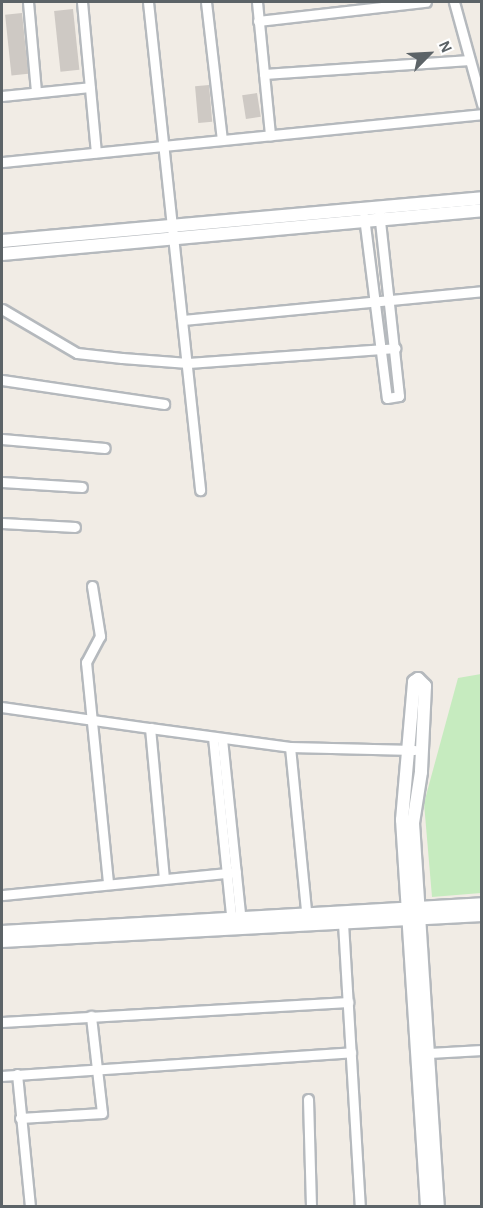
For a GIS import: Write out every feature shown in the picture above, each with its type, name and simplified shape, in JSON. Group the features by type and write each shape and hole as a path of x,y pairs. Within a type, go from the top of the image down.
{"street":[{"path":"28,2 36,92"},
{"path":"82,2 96,152"},
{"path":"148,2 175,234 200,490"},
{"path":"206,2 222,140"},
{"path":"256,2 270,135"},
{"path":"258,21 426,2"},
{"path":"454,2 482,104"},
{"path":"264,74 470,60"},
{"path":"2,96 90,87"},
{"path":"2,162 482,114"},
{"path":"379,214 482,198"},
{"path":"2,254 364,215 482,210"},
{"path":"364,215 387,398 399,396 379,214"},
{"path":"2,241 175,234"},
{"path":"183,320 482,291"},
{"path":"2,309 77,353 188,363 395,348"},
{"path":"2,380 164,404"},
{"path":"2,440 105,448"},
{"path":"2,482 82,486"},
{"path":"2,523 75,527"},
{"path":"92,586 100,636 86,660 108,884"},
{"path":"2,707 90,717 150,728 290,747 416,750 413,815 414,913 427,1206"},
{"path":"150,728 164,878"},
{"path":"217,738 236,924"},
{"path":"290,747 307,920"},
{"path":"2,895 231,872"},
{"path":"307,920 343,923 482,904"},
{"path":"414,913 429,1053 438,1206"},
{"path":"2,941 414,913 482,915"},
{"path":"343,923 360,1206"},
{"path":"2,932 236,924"},
{"path":"2,1022 348,1002"},
{"path":"20,1118 102,1113 91,1017"},
{"path":"429,1053 482,1050"},
{"path":"2,1076 351,1052"},
{"path":"17,1074 30,1206"},
{"path":"308,1099 311,1206"}],"green space":[{"path":"481,674 481,893 432,897 424,803 458,678"}],"building":[{"path":"73,9 79,70 60,72 54,11"},
{"path":"22,13 28,74 11,75 5,15"},
{"path":"209,85 212,122 198,123 195,86"},
{"path":"257,93 261,117 246,119 242,95"}]}
